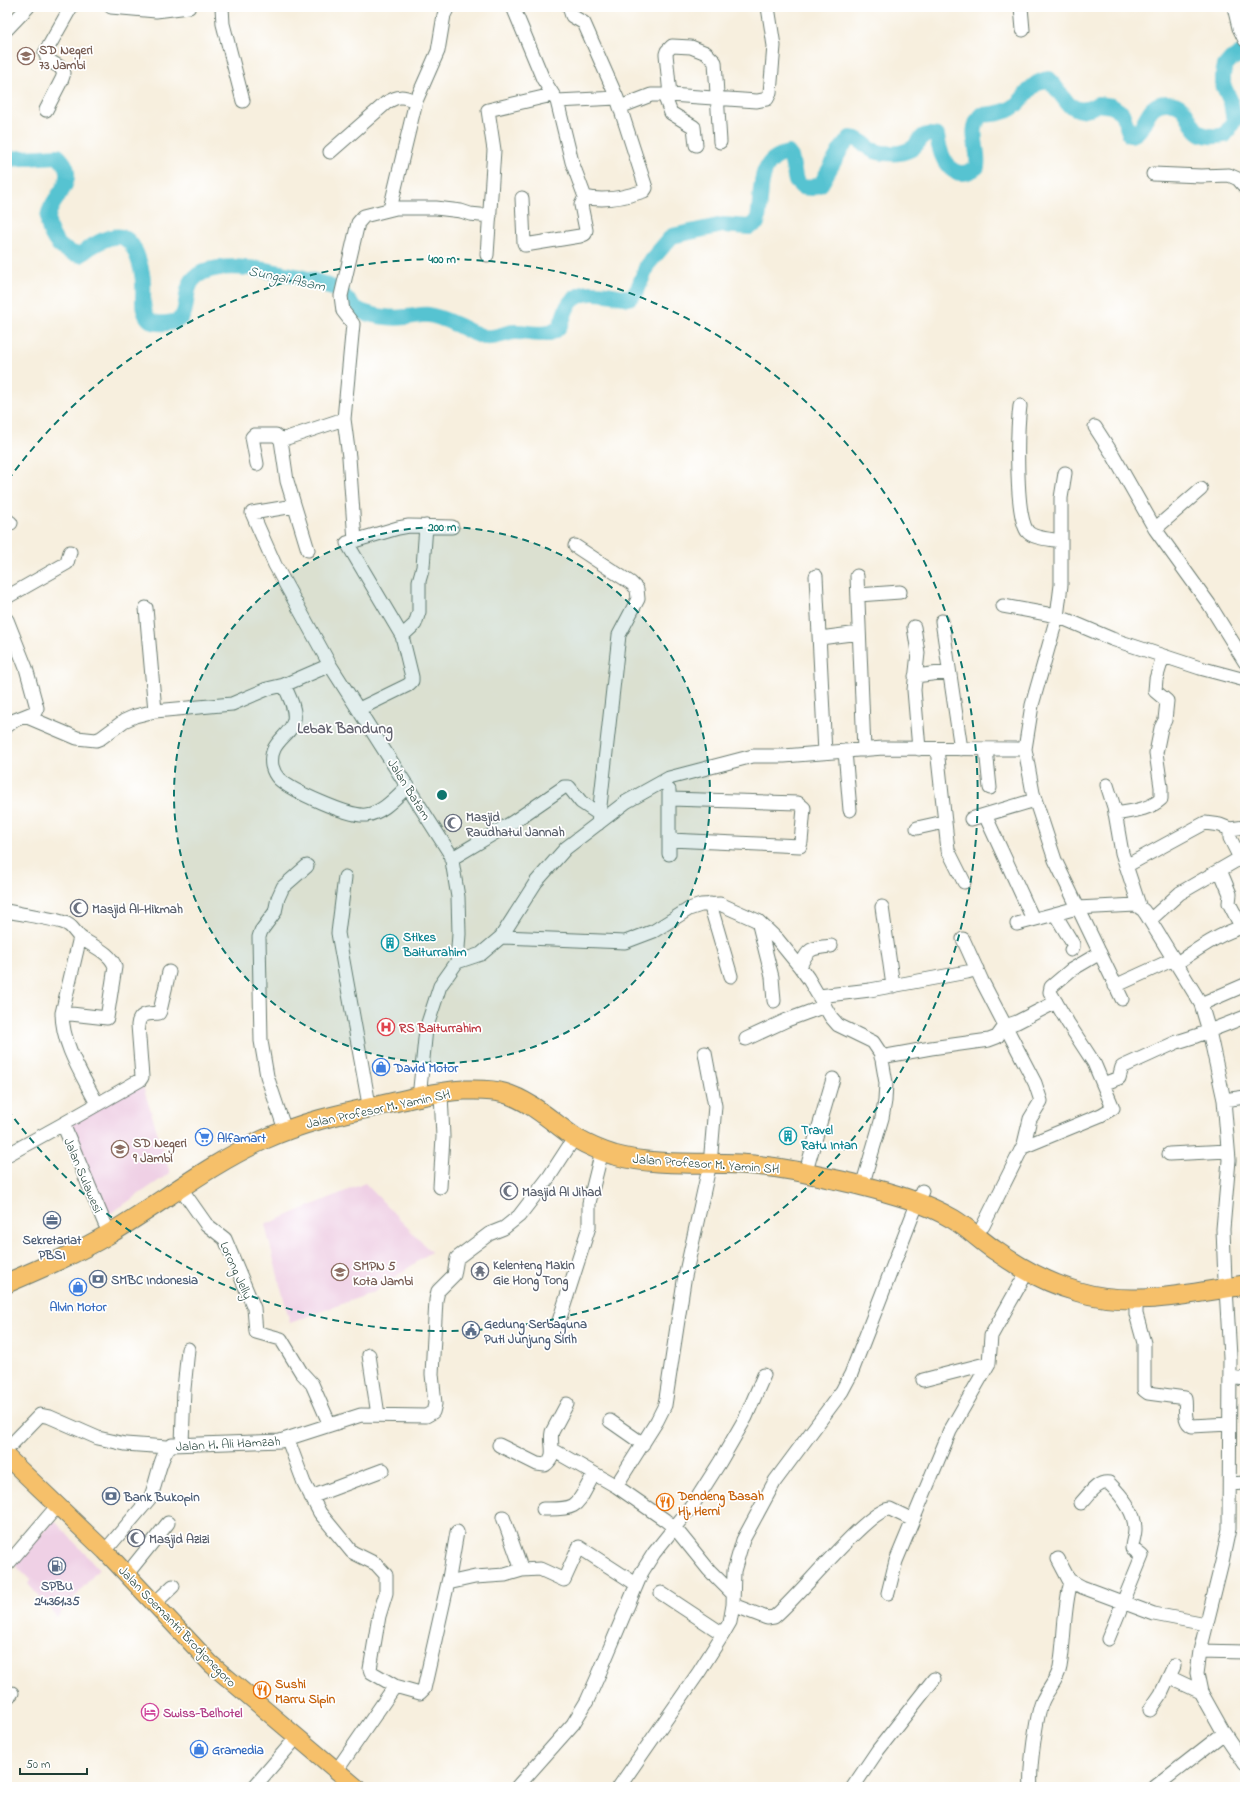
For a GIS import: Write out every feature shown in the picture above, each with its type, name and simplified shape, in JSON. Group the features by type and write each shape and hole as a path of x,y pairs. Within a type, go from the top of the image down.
{"highway":[{"name":"Jalan Profesor M. Yamin SH","path":"7,1272 105,1224 234,1142 320,1109 420,1088 476,1081 512,1086 538,1098 577,1126 604,1141 641,1150 710,1158 798,1171 887,1193 920,1197 936,1210 956,1221 998,1252 1028,1270 1059,1285 1082,1293 1136,1299 1178,1296 1226,1284 1245,1277"},
{"name":"Jalan Profesor M. Yamin SH","path":"7,1284 73,1254 110,1233 180,1187 239,1152 272,1128 442,1093 484,1090 502,1092 532,1106 575,1137 602,1151 640,1160 710,1158 746,1154 808,1164 865,1176 961,1211 1033,1262 1063,1276 1085,1282 1136,1290 1226,1284 1245,1285"}],"main road":[{"name":"Jalan Soemantri Brodjonegoro","path":"7,1457 56,1509 102,1554 127,1574 212,1664 345,1782"},
{"name":"Jalan Soemantri Brodjonegoro","path":"7,1467 56,1509"},
{"path":"102,1554 184,1647 291,1744 345,1782"}],"street":[{"path":"7,29 28,7"},
{"path":"46,110 64,73 60,67 48,60 45,53 71,7"},
{"path":"111,7 156,11 189,7"},
{"path":"222,7 223,24 243,102"},
{"path":"390,209 416,101 438,52 444,15 448,7"},
{"path":"513,7 543,79 555,98 572,162 585,197 581,205 586,230 585,234 525,245 522,198"},
{"path":"569,7 572,16 584,23 618,103 646,190 631,195 611,198 597,199 585,197"},
{"path":"486,255 494,150 488,110 555,98 618,103 651,95 757,101 763,100 769,96 774,46 768,7"},
{"path":"1020,7 1023,30"},
{"path":"1234,7 1239,28 1245,40"},
{"path":"696,145 694,127 671,113 667,95 667,51 672,46 691,47 706,53 715,62 720,142"},
{"path":"330,152 386,103 395,97 401,96 416,101"},
{"path":"1153,174 1201,176 1229,174 1238,179 1245,186"},
{"path":"355,541 349,458 344,419 353,324 343,310 341,296 358,223 361,217 396,208 436,208 490,216"},
{"path":"1020,406 1017,428 1021,511 1027,530 1033,536 1061,541"},
{"path":"281,440 344,419"},
{"path":"1095,427 1113,455 1155,529 1209,604 1245,662"},
{"path":"258,464 252,436 276,435 281,440 286,481 308,550"},
{"path":"1065,473 1062,498 1061,585 1057,617 1032,705 1025,749 1035,800 1055,860 1122,999"},
{"path":"1155,529 1201,489"},
{"name":"Jalan Batam","path":"294,506 252,513 275,564 330,666 359,709 449,852 458,897 459,934 457,962"},
{"path":"402,636 414,624 419,612 419,581 423,567 426,526"},
{"path":"359,709 408,685 412,681 402,636 347,543 398,528 426,526 452,527"},
{"path":"575,546 631,583 638,592 638,599 619,635 599,819"},
{"path":"7,598 67,563 70,552"},
{"path":"816,576 825,754"},
{"path":"857,576 864,750"},
{"path":"858,595 900,592"},
{"path":"1003,606 1057,617 1112,639 1163,656 1245,680"},
{"path":"146,608 155,711"},
{"path":"7,620 26,668 37,708 35,712 16,720 7,726"},
{"path":"942,621 948,672 961,749"},
{"path":"914,627 918,653 914,690 919,749"},
{"path":"820,638 859,633"},
{"path":"1115,814 1145,808 1156,804 1161,799 1161,787 1156,753 1161,728 1165,720 1167,701 1156,693 1155,688 1163,656"},
{"path":"25,716 67,735 77,738 96,740 130,718 155,711 232,704 267,689 284,685 330,666"},
{"path":"915,676 948,672"},
{"path":"284,685 292,703 294,717 292,726 275,745 272,765 278,778 286,784 335,808 358,815 367,815 376,812 408,786"},
{"path":"420,1088 426,1029 440,986 457,962 481,954 501,937 536,882 566,848 599,819 626,802 669,778 752,756 825,754 884,748 1025,749"},
{"path":"937,749 948,850 964,882"},
{"path":"986,749 990,788"},
{"path":"845,751 850,810"},
{"path":"669,778 669,854"},
{"path":"1107,785 1126,866 1140,908 1150,920 1201,1004 1209,1032 1224,1100 1228,1152 1223,1229 1229,1328 1229,1529 1206,1624 1197,1673 1201,1692 1224,1733 1245,1764"},
{"path":"451,859 513,822 564,786 569,787 581,802 599,819"},
{"path":"670,798 798,803 804,808 800,846 670,840"},
{"path":"971,819 1035,800"},
{"path":"985,815 1033,919"},
{"path":"917,828 944,822"},
{"path":"1126,866 1205,823 1220,825 1237,830 1245,827"},
{"path":"1150,920 1180,893 1238,858 1239,856 1230,838 1230,829"},
{"path":"272,1128 262,1041 259,937 261,931 276,912 278,898 283,887 307,866"},
{"path":"1115,986 1175,961 1214,940 1243,929 1229,903 1230,894 1220,870"},
{"path":"345,877 338,933 368,1099"},
{"path":"501,937 625,942 654,931 689,909 710,904 724,906 758,921 778,940 800,967 838,1025 873,1042 877,1047 881,1057 886,1082 885,1102 882,1118 865,1176"},
{"path":"710,904 731,976"},
{"path":"1017,924 1077,908 1130,905 1140,908"},
{"path":"882,907 893,986"},
{"path":"7,911 63,922 74,928 80,937 96,947 114,963 115,967 107,1018 62,1013"},
{"path":"1055,914 1073,944 1071,950"},
{"path":"758,921 772,977 774,1001"},
{"path":"80,937 62,1013 64,1034 97,1104"},
{"path":"964,939 979,974 1041,1097 1041,1104 1030,1119 1023,1147 983,1226"},
{"path":"800,967 808,951 813,948 831,946"},
{"path":"1023,1147 1101,1115 1113,1108 1093,1060 1050,992 1051,987 1071,970 1100,953"},
{"name":"Jalan Sulawesi","path":"105,1224 63,1124 140,1080 142,1077 138,1018 142,1015 159,1013 169,972"},
{"path":"746,1039 787,1020 822,1001 870,990 967,972 979,974"},
{"path":"1201,1004 1245,985"},
{"path":"881,1057 924,1049 989,1040 997,1037 1005,1026 1056,1002"},
{"path":"1103,1084 1119,1078 1122,1067 1177,1042 1209,1032 1245,1017"},
{"path":"616,1486 643,1444 665,1405 684,1281 710,1158 715,1106 705,1053"},
{"path":"808,1164 833,1079"},
{"path":"440,1186 443,1137 442,1093"},
{"path":"1224,1100 1245,1097"},
{"path":"7,1155 63,1124"},
{"name":"Jalan H. Ali Hamzah","path":"102,1554 150,1498 155,1488 167,1447 182,1444 288,1440 361,1415 426,1416 433,1412 435,1404 432,1374 436,1300 438,1291 454,1274 457,1258 489,1234 504,1228 519,1216 549,1177 575,1137"},
{"path":"559,1321 589,1227 589,1203 602,1151"},
{"path":"1169,1154 1228,1152"},
{"name":"Lorong Jelly","path":"180,1187 206,1224 225,1239 254,1308 258,1334 281,1339 301,1372 312,1384 330,1425"},
{"path":"619,1787 699,1672 730,1622 734,1571 743,1540 775,1481 800,1445 842,1391 851,1374 920,1197"},
{"path":"888,1593 896,1561 950,1431 989,1363 991,1336 1028,1270"},
{"path":"1136,1299 1136,1314 1144,1343 1144,1390 1148,1393 1185,1398 1186,1419 1188,1424 1192,1426 1229,1424"},
{"path":"182,1444 184,1389 188,1349"},
{"path":"369,1355 378,1415"},
{"path":"923,1380 989,1363"},
{"path":"517,1787 579,1716 599,1674 636,1584 654,1553 694,1504 720,1462 746,1417 764,1375"},
{"path":"1230,1379 1245,1379"},
{"path":"499,1445 541,1465 548,1464 553,1450 552,1435 567,1404"},
{"path":"7,1449 40,1415 50,1416 102,1440 125,1444 167,1447"},
{"path":"610,1421 643,1444"},
{"path":"288,1440 311,1497 320,1513 352,1552 376,1564 386,1575 386,1593 379,1616 370,1669 371,1672 394,1686 420,1693 423,1691 448,1583 457,1532"},
{"path":"553,1450 616,1486 675,1528 733,1599 767,1618 774,1617 859,1530 878,1513 890,1509 913,1520"},
{"path":"311,1497 384,1470"},
{"path":"543,1509 564,1509 575,1505 594,1474"},
{"path":"1081,1503 1097,1486 1104,1482 1109,1483 1128,1506 1133,1518 1135,1531 1132,1548 1141,1555 1142,1559 1108,1639"},
{"path":"1230,1484 1245,1483"},
{"path":"7,1564 56,1509"},
{"path":"504,1517 522,1570"},
{"path":"127,1574 168,1523"},
{"path":"448,1583 475,1577 505,1575 522,1570 540,1569 564,1580 580,1547 636,1584"},
{"path":"1058,1560 1071,1582 1168,1618 1206,1624"},
{"path":"1031,1787 1039,1712 1042,1703 1060,1669 1066,1604 1071,1582"},
{"path":"154,1604 173,1586"},
{"path":"661,1593 723,1634"},
{"path":"1200,1651 1245,1652"},
{"path":"1150,1710 1172,1672 1201,1692"},
{"path":"853,1787 883,1744 934,1679"},
{"path":"345,1782 394,1686"},
{"path":"1154,1787 1224,1733"},
{"path":"254,1787 291,1744"}],"shaded area":[{"name":"SD Negeri 9 Jambi","path":"142,1083 170,1173 107,1216 67,1126"},
{"name":"SMPN 5 Kota Jambi","path":"365,1183 431,1252 374,1292 290,1323 265,1225"},
{"name":"SPBU 24.361.35","path":"54,1520 99,1569 57,1617 28,1584 30,1580 14,1564"}],"waterway":[{"name":"Sungai Asam","path":"7,159 58,156 65,165 67,172 63,188 54,202 48,218 49,228 55,240 66,250 80,255 101,241 113,237 124,238 128,241 132,246 140,265 143,279 144,312 150,320 155,322 167,323 178,320 183,315 189,288 193,279 203,272 231,267 262,270 296,276 326,285 340,292 357,309 374,315 394,318 423,315 435,316 484,337 492,337 514,332 543,334 549,333 558,328 568,306 580,295 596,293 629,298 637,291 647,265 672,236 723,225 749,227 757,223 762,181 765,171 769,163 777,157 788,153 791,157 796,181 802,187 811,188 821,184 841,149 850,138 860,141 872,150 885,153 895,153 905,152 913,148 923,136 931,135 937,136 941,152 948,166 954,171 960,173 968,172 977,167 977,153 974,134 977,122 981,115 1009,110 1017,104 1032,87 1049,79 1069,105 1080,110 1090,108 1098,104 1112,106 1122,113 1130,135 1140,129 1153,107 1159,104 1167,103 1177,105 1184,110 1196,129 1202,134 1211,136 1225,135 1234,121 1231,102 1223,85 1223,74 1225,66 1231,59 1245,52"}],"place":[{"name":"SD Negeri 73 Jambi","path":"26,56"},
{"name":"Masjid Raudhatul Jannah","path":"453,823"},
{"name":"Masjid Al-Hikmah","path":"79,908"},
{"name":"Stikes Baiturrahim","path":"390,943"},
{"name":"RS Baiturrahim","path":"386,1027"},
{"name":"David Motor","path":"381,1067"},
{"name":"Travel Ratu Intan","path":"788,1136"},
{"name":"Alfamart","path":"204,1137"},
{"name":"SD Negeri 9 Jambi","path":"120,1149"},
{"name":"Masjid Al Jihad","path":"509,1191"},
{"name":"Sekretariat PBSI","path":"52,1220"},
{"name":"Kelenteng Makin Gie Hong Tong","path":"480,1271"},
{"name":"SMPN 5 Kota Jambi","path":"340,1272"},
{"name":"SMBC Indonesia","path":"98,1279"},
{"name":"Alvin Motor","path":"78,1287"},
{"name":"Gedung Serbaguna Puti Junjung Sirih","path":"471,1330"},
{"name":"Bank Bukopin","path":"111,1496"},
{"name":"Dendeng Basah Hj. Herni","path":"665,1502"},
{"name":"Masjid Azizi","path":"136,1538"},
{"name":"SPBU 24.361.35","path":"57,1566"},
{"name":"Sushi Marru Sipin","path":"262,1690"},
{"name":"Swiss-Belhotel","path":"150,1712"},
{"name":"Gramedia","path":"199,1749"}],"district":[{"name":"Lebak Bandung","path":"345,728"}]}
